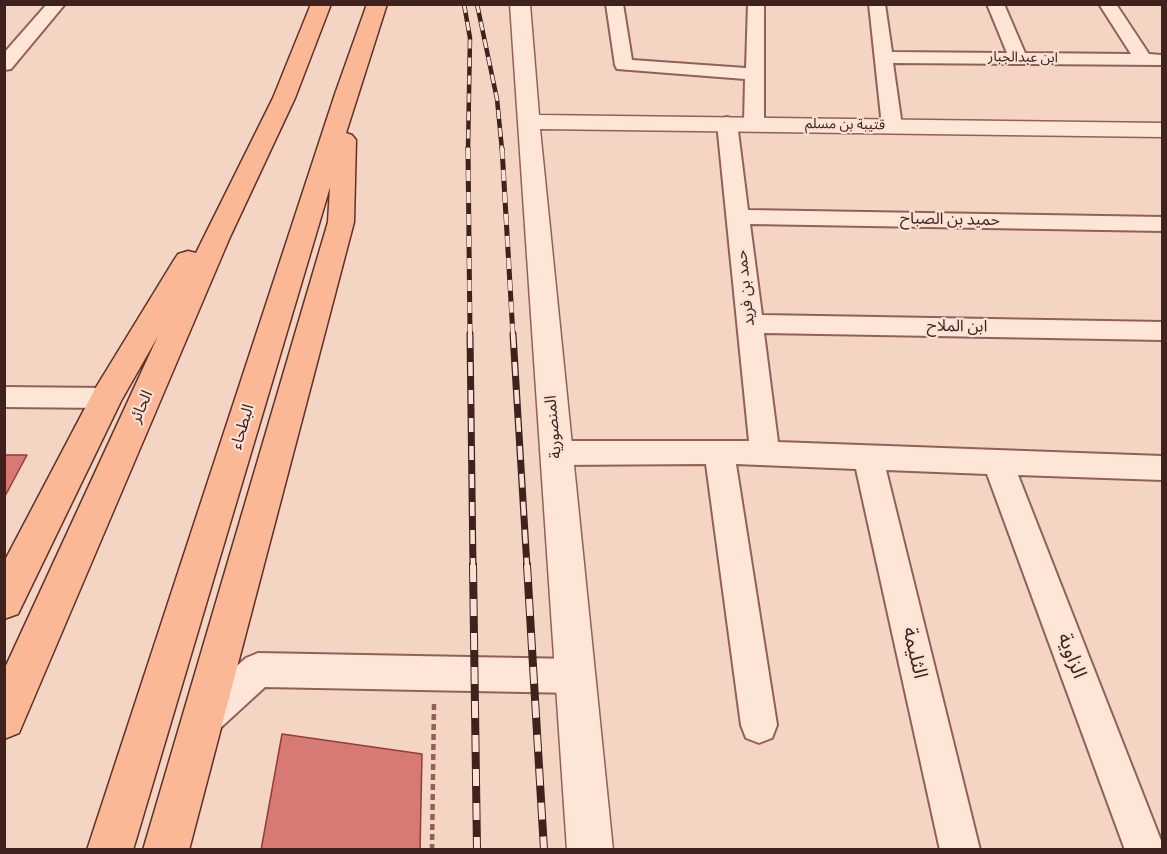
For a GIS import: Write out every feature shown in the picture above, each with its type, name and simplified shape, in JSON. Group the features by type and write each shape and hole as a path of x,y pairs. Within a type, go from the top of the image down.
{"main road":[{"path":"4,602 106,398 284,98 321,4"},
{"name":"البطحاء","path":"110,849 346,94 377,4"},
{"path":"166,849 341,222 346,94"},
{"name":"الحائر","path":"4,718 217,237 284,98"}],"street":[{"path":"4,65 57,4"},
{"name":"المنصورية","path":"520,4 590,849"},
{"path":"614,4 624,65 755,74"},
{"path":"753,123 756,4"},
{"path":"877,4 892,126"},
{"path":"995,4 1018,58"},
{"path":"1107,4 1143,59"},
{"name":"ابن عبدالجبار","path":"883,57 1162,60"},
{"name":"قتيبة بن مسلم","path":"528,122 753,123 1162,130"},
{"name":"حمد بن فريد","path":"727,123 765,453"},
{"name":"حميد بن الصباح","path":"738,217 1162,224"},
{"name":"ابن الملاح","path":"751,324 1162,330"},
{"path":"4,397 106,398"},
{"path":"718,452 759,725"},
{"path":"556,453 765,453 1162,469"},
{"name":"الثليمة","path":"868,457 960,849"},
{"name":"الزاوية","path":"998,462 1145,849"},
{"path":"204,718 258,670 575,676"}],"path":[{"path":"432,849 434,673"}],"building":[{"path":"4,455 27,455 4,498"},
{"path":"282,734 422,754 420,850 261,850"}],"railway":[{"path":"464,4 470,38 468,149"},
{"path":"477,4 497,99 502,150"},
{"path":"502,148 513,336"},
{"path":"468,149 470,336"},
{"path":"470,334 473,567"},
{"path":"513,334 527,567"},
{"path":"473,565 477,850"},
{"path":"527,565 544,850"}]}
